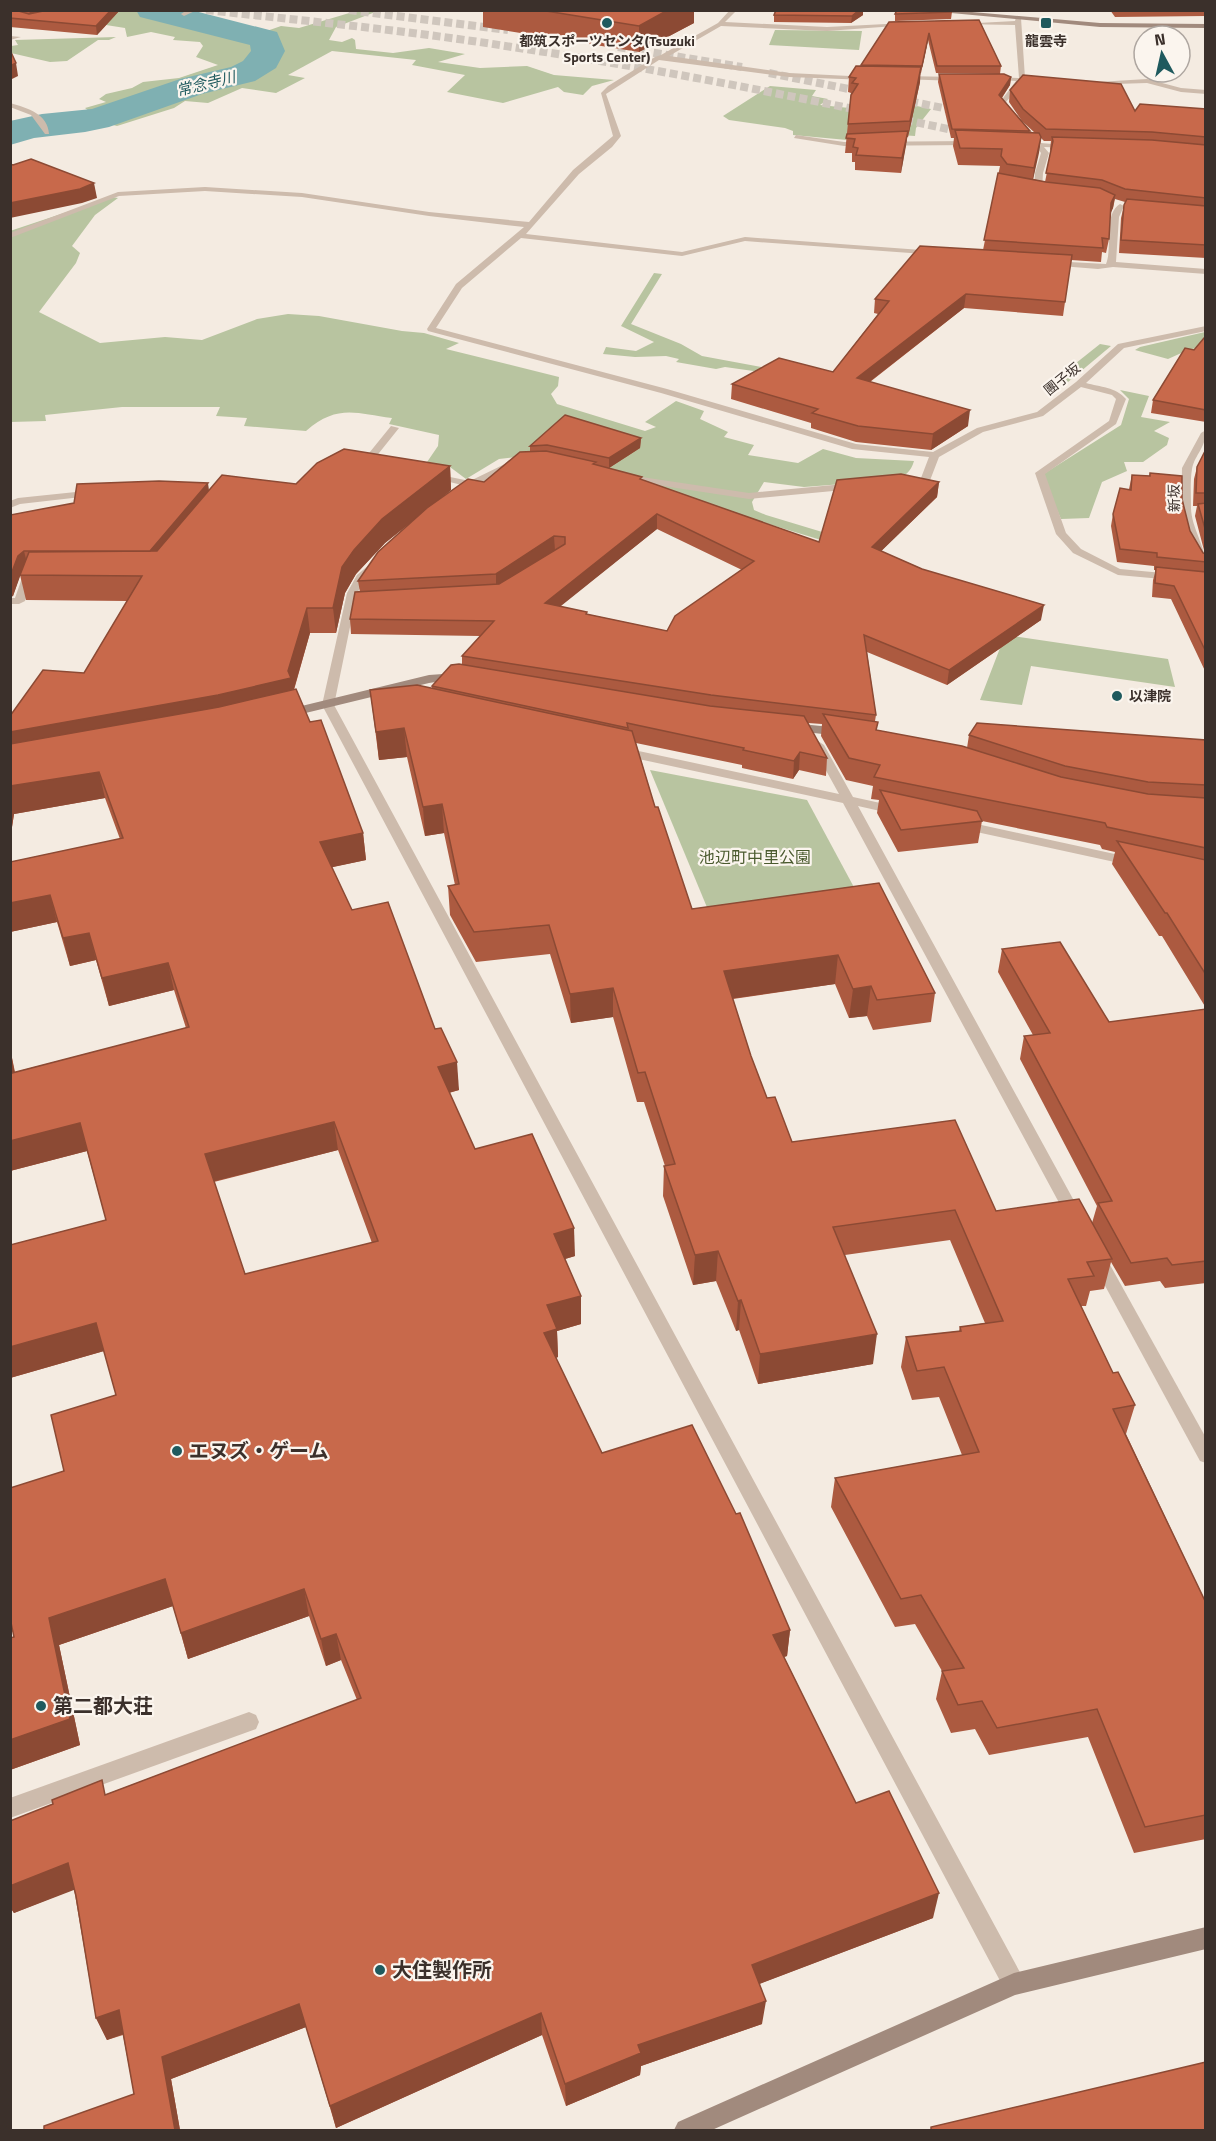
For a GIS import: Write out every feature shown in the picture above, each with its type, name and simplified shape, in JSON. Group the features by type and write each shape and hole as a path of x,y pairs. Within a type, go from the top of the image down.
{"street":[{"path":"184,14 194,10"},
{"path":"421,10 426,10"},
{"path":"663,57 720,24 734,10"},
{"path":"922,10 1018,20 1146,27 1206,26"},
{"path":"950,24 1018,20"},
{"path":"1018,20 1022,78 1003,102 1018,123"},
{"path":"720,24 827,29 916,24"},
{"path":"877,78 789,75 657,58 610,87 603,94 617,136 576,172 531,225 459,286 431,329 664,391 855,447 935,455 925,481 899,482"},
{"path":"889,78 969,79"},
{"path":"979,79 1022,78 1043,81"},
{"path":"1078,82 1147,81 1181,90 1206,92"},
{"path":"10,105 27,109 40,117 46,133"},
{"path":"1025,130 1041,145 1045,153 1039,173 1041,191 1029,189"},
{"path":"796,137 844,144 922,141 982,143"},
{"path":"1005,144 1085,146"},
{"path":"10,236 118,194 205,189 302,195 429,214 531,225"},
{"path":"1110,201 1120,207 1130,208"},
{"path":"1111,264 1115,217 1120,207"},
{"path":"518,235 681,254 745,239 945,254"},
{"path":"1042,262 1098,267 1111,264 1206,272"},
{"name":"團子坂","path":"935,455 980,430 1040,414 1079,384 1121,346 1206,328"},
{"path":"1079,384 1115,393 1121,399 1113,422 1040,473 1061,534 1077,551 1118,572 1206,580"},
{"path":"386,468 359,466 394,429"},
{"name":"新坂","path":"1206,433 1187,468 1194,543 1206,563"},
{"path":"454,495 518,461 528,460"},
{"path":"418,474 471,484"},
{"path":"616,475 749,496 865,486"},
{"path":"10,505 18,501 102,493"},
{"path":"386,553 361,577 352,592 356,602 328,705 1014,1984"},
{"path":"10,601 19,601 29,572 41,572"},
{"path":"273,717 429,679 460,676 471,678"},
{"path":"365,696 388,700"},
{"path":"776,725 852,733"},
{"path":"809,729 1206,1456"},
{"path":"606,748 906,813"},
{"path":"952,823 1148,865"},
{"path":"10,1809 249,1722"},
{"path":"687,2130 1014,1984 1206,1938"}],"green space":[{"path":"11,10 149,11 182,19 189,16 261,33 281,26 299,28 356,11 378,11 336,27 329,40 342,42 352,38 355,40 356,49 393,53 429,48 465,54 438,62 480,68 527,66 554,75 614,80 592,86 583,95 564,92 558,87 503,103 447,92 465,75 412,65 416,60 332,51 288,75 305,78 276,93 242,88 208,103 185,101 174,108 117,126 113,125 118,122 108,119 88,122 85,118 94,115 85,108 106,102 99,99 106,94 132,88 143,82 179,78 218,65 196,57 203,46 200,42 173,40 175,37 151,32 127,37 125,28"},
{"path":"775,30 862,31 859,50 769,45"},
{"path":"116,37 109,40 98,40 67,61 50,62 11,53 11,46 18,45 15,40"},
{"path":"770,86 816,90 812,96 828,99 820,105 889,112 903,103 931,109 916,128 915,136 869,133 847,140 793,135 793,131 785,128 729,120 723,116"},
{"path":"112,197 118,198 95,215 72,246 80,253 76,263 39,312 100,343 165,337 202,340 257,319 288,314 319,316 424,333 459,343 446,349 559,377 558,386 551,394 557,404 645,431 656,427 645,422 676,401 704,411 700,419 728,432 724,437 754,445 748,455 798,463 823,449 856,458 914,461 907,473 894,480 804,487 764,482 752,502 754,510 852,541 821,540 539,454 499,459 466,479 450,467 425,465 438,446 439,435 389,424 392,418 367,414 347,412 337,414 317,422 306,431 244,426 247,418 216,416 220,407 122,407 45,415 46,421 11,422 10,231"},
{"path":"654,273 662,274 631,324 681,344 702,356 777,370 768,373 725,367 716,369 676,362 679,359 666,356 635,357 603,354 606,347 636,351 654,342 621,326"},
{"path":"1205,332 1205,346 1188,350 1168,359 1135,350 1140,347"},
{"path":"1100,344 1111,346 1068,382 1056,379"},
{"path":"1120,390 1149,396 1141,417 1170,422 1154,431 1169,438 1167,445 1143,462 1124,462 1127,471 1102,482 1089,518 1061,519 1042,475 1121,425 1129,399"},
{"path":"1005,635 1168,659 1175,687 1031,666 1022,705 980,700"},
{"name":"池辺町中里公園","path":"650,770 807,800 863,904 716,929"}],"building":[{"path":"10,10 29,14 48,10 111,10 96,26 10,18"},
{"path":"540,10 668,10 639,26"},
{"path":"776,10 859,10 852,16 774,15"},
{"path":"897,10 921,10 952,12 895,14"},
{"path":"979,20 1001,66 937,66 929,33 922,66 861,65 889,22"},
{"path":"10,50 16,63 10,66"},
{"path":"856,66 921,67 910,121 848,124 851,95 858,84 852,83 856,78 849,77"},
{"path":"939,74 1004,74 1011,77 999,95 1030,131 952,129"},
{"path":"1023,75 1121,84 1135,111 1140,104 1206,109 1206,137 1152,132 1046,129 1023,109 1010,90"},
{"path":"955,130 1039,133 1041,137 1034,168 1007,164 1001,156 1002,149 960,148"},
{"path":"908,131 902,158 856,155 858,148 853,147 855,139 846,138 847,134"},
{"path":"1052,137 1152,140 1206,145 1206,198 1125,189 1102,180 1046,173"},
{"path":"31,159 94,183 80,189 10,203 10,164"},
{"path":"998,173 1046,182 1100,188 1115,195 1111,203 1109,239 1102,238 1103,248 984,240"},
{"path":"1127,199 1206,206 1206,245 1121,240 1124,205"},
{"path":"920,246 1072,255 1065,302 966,294 857,378 970,410 933,434 858,426 812,413 818,409 732,384 779,358 833,372 889,301 875,299"},
{"path":"1206,338 1206,410 1153,400 1185,348 1194,350"},
{"path":"565,415 641,438 609,458 547,445 530,446"},
{"path":"344,449 450,466 382,519 354,550 342,567 333,608 307,608 288,671 291,678 218,695 10,732 10,716 43,670 84,673 142,576 20,575 29,552 157,551 222,475 296,484 317,463"},
{"path":"1206,449 1206,493 1196,493 1197,467"},
{"path":"546,451 596,462 593,464 642,477 640,479 819,542 837,480 901,474 939,482 872,547 922,569 1044,605 949,670 864,635 876,715 711,695 462,656 494,621 350,619 355,592 499,584 565,544 565,537 554,536 496,574 358,581 378,552 427,508 468,479 484,482 520,452","holes":["657,514 754,561 675,616 667,631 545,603"]},
{"path":"1150,473 1182,476 1182,499 1190,531 1203,553 1206,554 1206,562 1157,557 1157,553 1120,549 1113,514 1120,488 1131,490 1132,475 1150,476"},
{"path":"159,481 208,483 150,551 24,551 18,556 10,577 10,515 74,503 77,484"},
{"path":"1206,503 1206,532 1198,504"},
{"path":"1156,567 1206,572 1206,652 1174,586 1155,583"},
{"path":"459,664 710,706 804,716 827,758 800,752 794,761 627,723 628,728 432,686 451,665"},
{"path":"417,685 632,731 655,807 658,807 692,909 879,883 935,993 877,1000 871,986 853,989 838,955 724,971 751,1056 767,1098 775,1097 792,1142 955,1120 996,1211 1079,1199 1112,1259 1087,1262 1094,1276 1068,1279 1113,1373 1118,1372 1135,1405 1113,1409 1206,1603 1206,1815 1145,1827 1097,1709 997,1728 982,1701 958,1705 942,1671 964,1668 921,1595 901,1599 835,1478 979,1452 944,1367 917,1371 906,1337 961,1331 960,1327 1003,1321 955,1210 833,1227 877,1334 760,1354 741,1300 738,1301 718,1251 695,1255 664,1166 675,1164 645,1072 638,1073 613,988 570,994 549,925 474,932 448,886 459,884 442,804 423,807 404,728 376,732 370,690"},
{"path":"296,689 310,722 321,720 363,833 320,842 352,910 388,902 435,1029 441,1028 457,1062 438,1067 475,1149 532,1134 574,1228 554,1234 581,1296 547,1305 557,1329 544,1333 602,1453 692,1425 736,1514 740,1513 790,1630 773,1635 856,1803 889,1791 939,1893 752,1965 766,2001 638,2045 641,2053 565,2084 541,2013 330,2106 299,2004 162,2057 175,2130 44,2130 44,2126 134,2094 119,2010 96,2018 76,1896 68,1863 10,1886 10,1821 53,1804 52,1800 102,1780 105,1795 361,1698 336,1634 321,1639 304,1589 181,1633 165,1579 49,1618 70,1719 10,1740 10,1638 14,1637 10,1618 10,1488 64,1471 51,1415 116,1395 96,1323 10,1347 10,1245 106,1220 80,1123 10,1141 10,1066 12,1073 189,1027 168,963 102,978 89,933 63,938 50,895 10,903 10,862 123,838 99,772 10,786 10,744 219,707","holes":["334,1122 378,1241 245,1274 205,1154"]},
{"path":"823,714 878,722 876,730 962,746 1061,777 1148,794 1206,798 1206,848 1107,827 1105,823 874,777 880,765 849,758"},
{"path":"977,723 1206,740 1206,785 1148,782 1065,766 969,735"},
{"path":"880,790 977,811 982,821 901,830"},
{"path":"1117,841 1206,860 1206,975 1167,913"},
{"path":"1060,942 1109,1022 1206,1009 1206,1261 1172,1265 1167,1258 1131,1263 1098,1203 1112,1201 1024,1036 1050,1033 1002,949"},
{"path":"1206,2062 1206,2130 931,2130 931,2127"}],"waterway":[{"name":"常念寺川","path":"10,134 42,125 96,119 192,86 243,74 256,69 264,61 268,51 265,39 151,10"}],"tunnel":[{"path":"206,10 398,31 570,56 742,87 971,134"},
{"path":"349,10 508,30"},
{"path":"618,47 742,67"},
{"path":"769,73 968,113"}],"place":[{"name":"都筑スポーツセンタ(Tsuzuki Sports Center)","path":"607,23"},
{"name":"龍雲寺","path":"1046,23"},
{"name":"以津院","path":"1117,696"},
{"name":"エヌズ・ゲーム","path":"177,1451"},
{"name":"第二都大荘","path":"41,1706"},
{"name":"大住製作所","path":"380,1970"}]}
